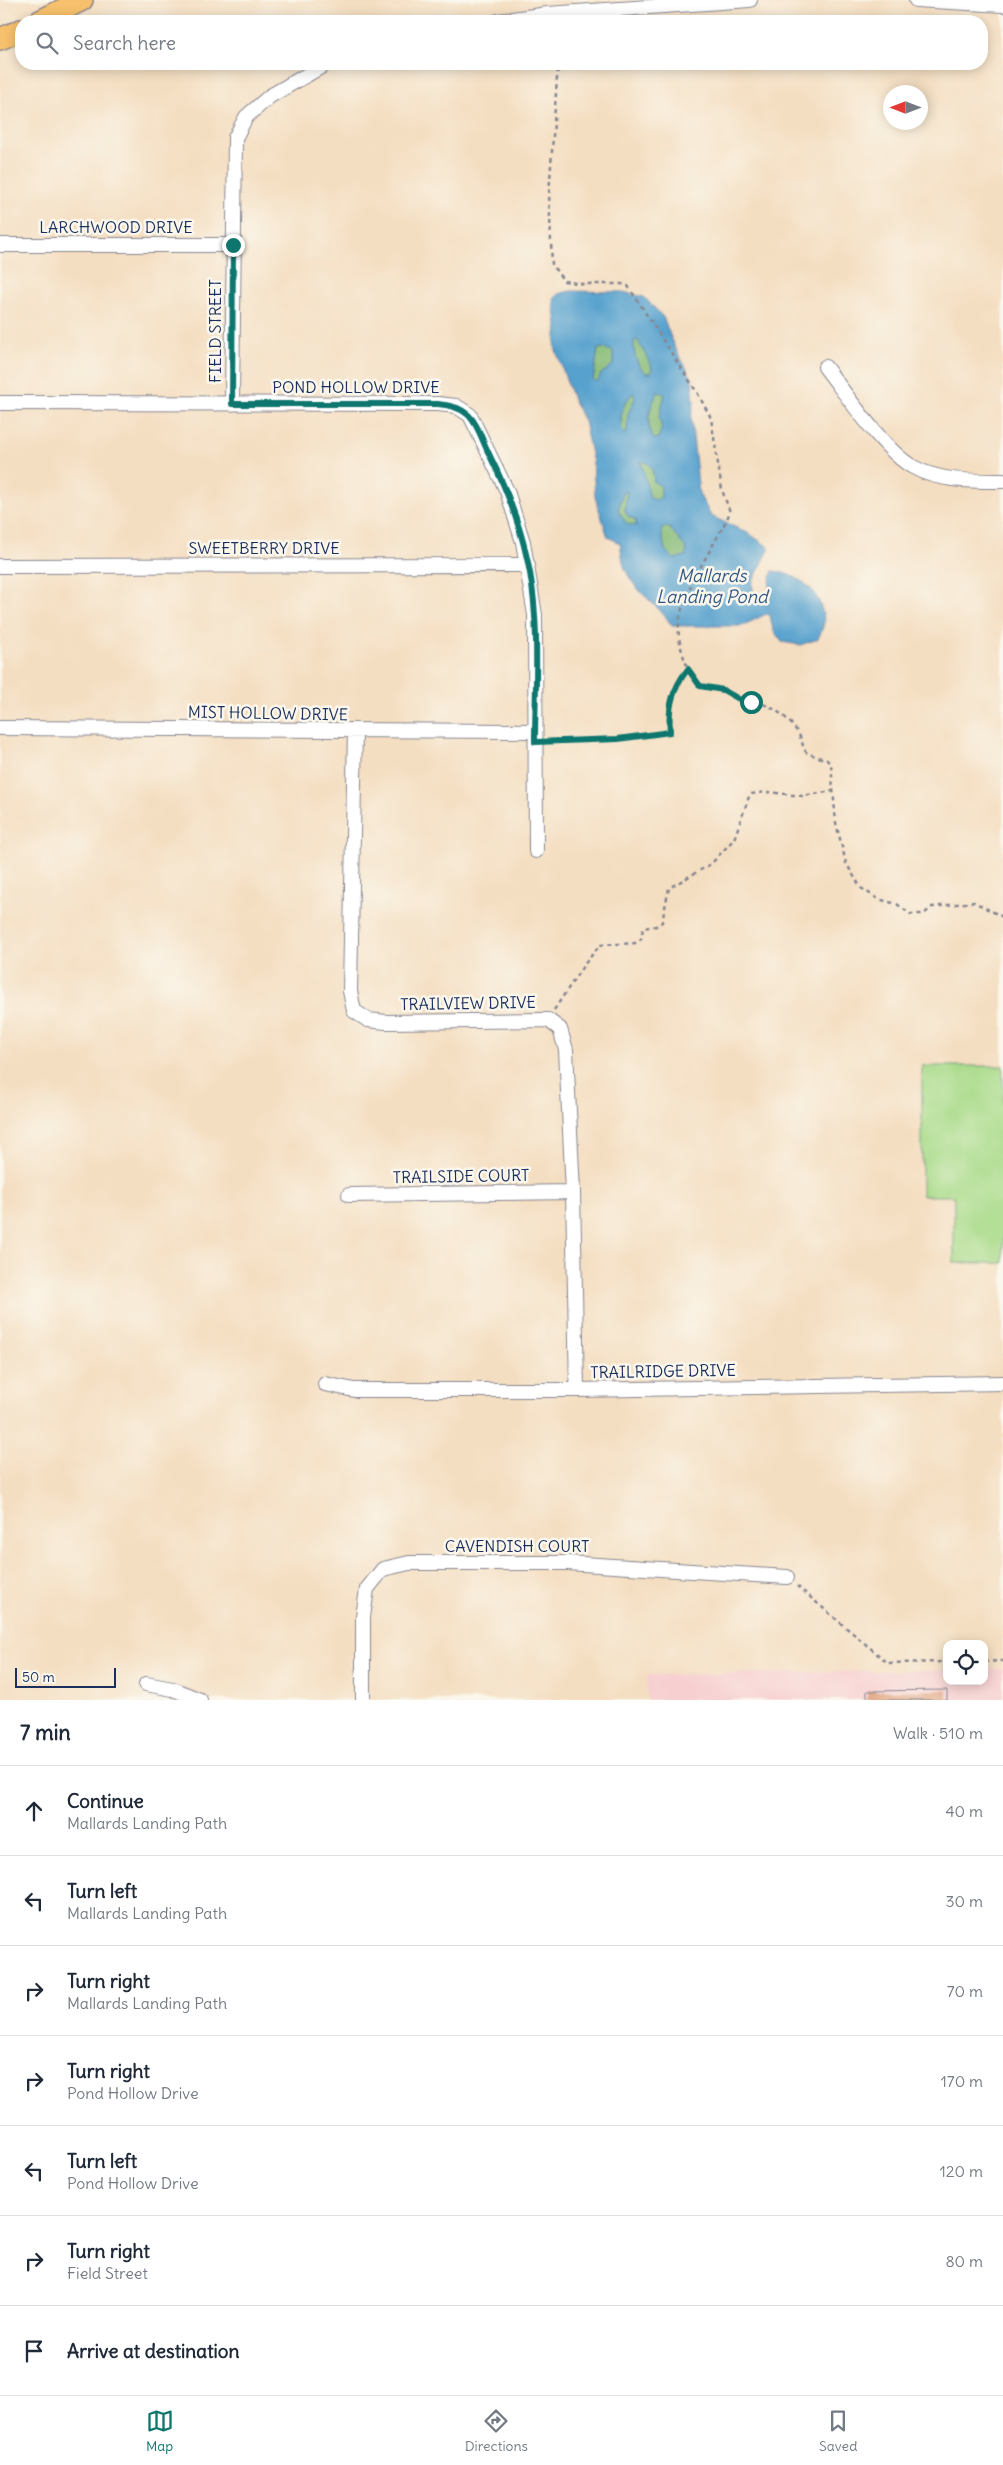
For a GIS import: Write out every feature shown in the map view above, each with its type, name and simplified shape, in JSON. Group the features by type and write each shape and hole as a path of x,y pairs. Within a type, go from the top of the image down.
{"main road":[{"path":"52,15 82,0"},
{"path":"0,40 15,33"}],"street":[{"path":"548,14 552,0"},
{"path":"541,15 750,0"},
{"path":"916,0 1003,5"},
{"name":"FIELD STREET","path":"232,404 235,138 246,117 270,96 316,70"},
{"name":"LARCHWOOD DRIVE","path":"0,245 233,245"},
{"path":"825,367 892,450 913,467 939,477 962,480 1003,481"},
{"name":"POND HOLLOW DRIVE","path":"0,403 456,406 470,415 507,491 528,565 535,615 536,851"},
{"name":"SWEETBERRY DRIVE","path":"0,566 528,565"},
{"name":"MIST HOLLOW DRIVE","path":"0,728 355,731 535,736"},
{"name":"TRAILVIEW DRIVE","path":"355,731 350,991 354,1012 368,1020 386,1022 548,1020 560,1028 566,1050 577,1390"},
{"name":"TRAILSIDE COURT","path":"349,1195 572,1192"},
{"name":"TRAILRIDGE DRIVE","path":"325,1384 354,1390 577,1390 1003,1383"},
{"name":"CAVENDISH COURT","path":"363,1700 363,1617 367,1589 383,1569 409,1563 567,1562 787,1578"},
{"path":"146,1684 173,1689 200,1700"}],"path":[{"path":"558,70 549,194 552,265 564,281 582,284 622,284 628,286 698,394 711,418 722,490 730,512 722,532 683,603 678,634 688,669 700,686 723,690 746,703 753,702 769,705 782,715 794,729 807,753 827,760 831,765 836,823 846,862 861,888 878,899 897,904 910,914 924,914 932,907 974,902 1003,917"},
{"path":"535,736 618,739 670,732 671,698 678,682 688,669"},
{"path":"548,1020 583,966 600,944 637,944 641,939 643,928 656,926 662,922 669,888 711,864 734,839 750,794 768,792 802,796 833,790"},
{"path":"787,1578 888,1664 943,1662"},
{"path":"988,1662 1003,1661"}],"shaded area":[{"path":"988,1669 1003,1669 1003,1700 647,1700 647,1675 943,1670 943,1685 988,1685"}],"green space":[{"path":"637,339 652,367 651,373 646,373 636,358 634,341"},
{"path":"602,348 613,351 613,366 602,373 598,382 593,380 598,349"},
{"path":"658,392 665,393 659,418 662,428 658,438 654,440 651,434 649,416"},
{"path":"634,393 635,399 628,414 627,433 624,434 621,423 622,412 626,401"},
{"path":"641,461 650,466 653,471 654,482 661,486 661,497 656,500 650,498"},
{"path":"627,491 625,510 628,516 636,520 636,526 627,524 618,510 623,492"},
{"path":"670,528 688,550 685,556 674,559 665,550 661,529"},
{"path":"922,1066 1003,1066 1003,1263 954,1263 954,1196 922,1196"}],"water":[{"name":"Mallards Landing Pond","path":"570,291 623,292 644,297 663,317 675,348 692,378 694,404 691,417 699,494 711,516 748,533 770,548 752,583 754,596 762,604 767,604 770,579 773,571 792,576 808,586 814,593 819,601 824,621 818,639 800,645 782,642 773,630 770,615 766,614 742,626 672,626 630,579 623,561 620,543 608,537 595,497 593,463 584,421 572,397 555,347 557,325 554,300 558,294","holes":["637,339 652,367 651,373 646,373 638,362 634,350 634,341","602,348 613,351 613,365 602,373 597,382 593,380 598,349","658,392 665,394 659,418 662,428 658,438 654,439 648,421 652,404","634,393 635,399 628,414 627,433 624,434 621,418 626,401","641,461 650,466 653,471 654,482 661,486 661,497 656,500 650,498","627,491 625,510 628,516 636,520 636,526 627,524 618,511 623,492","666,527 670,528 687,550 685,556 674,559 665,550 661,530"]}],"building":[{"path":"947,1690 947,1700 867,1700 867,1691"}],"route":[{"path":"233,245 232,404 438,404 456,406 470,415 507,491 528,565 535,615 535,742 618,739 670,732 671,698 678,682 688,669 700,686 723,690 734,698 746,703 751,702"}]}
